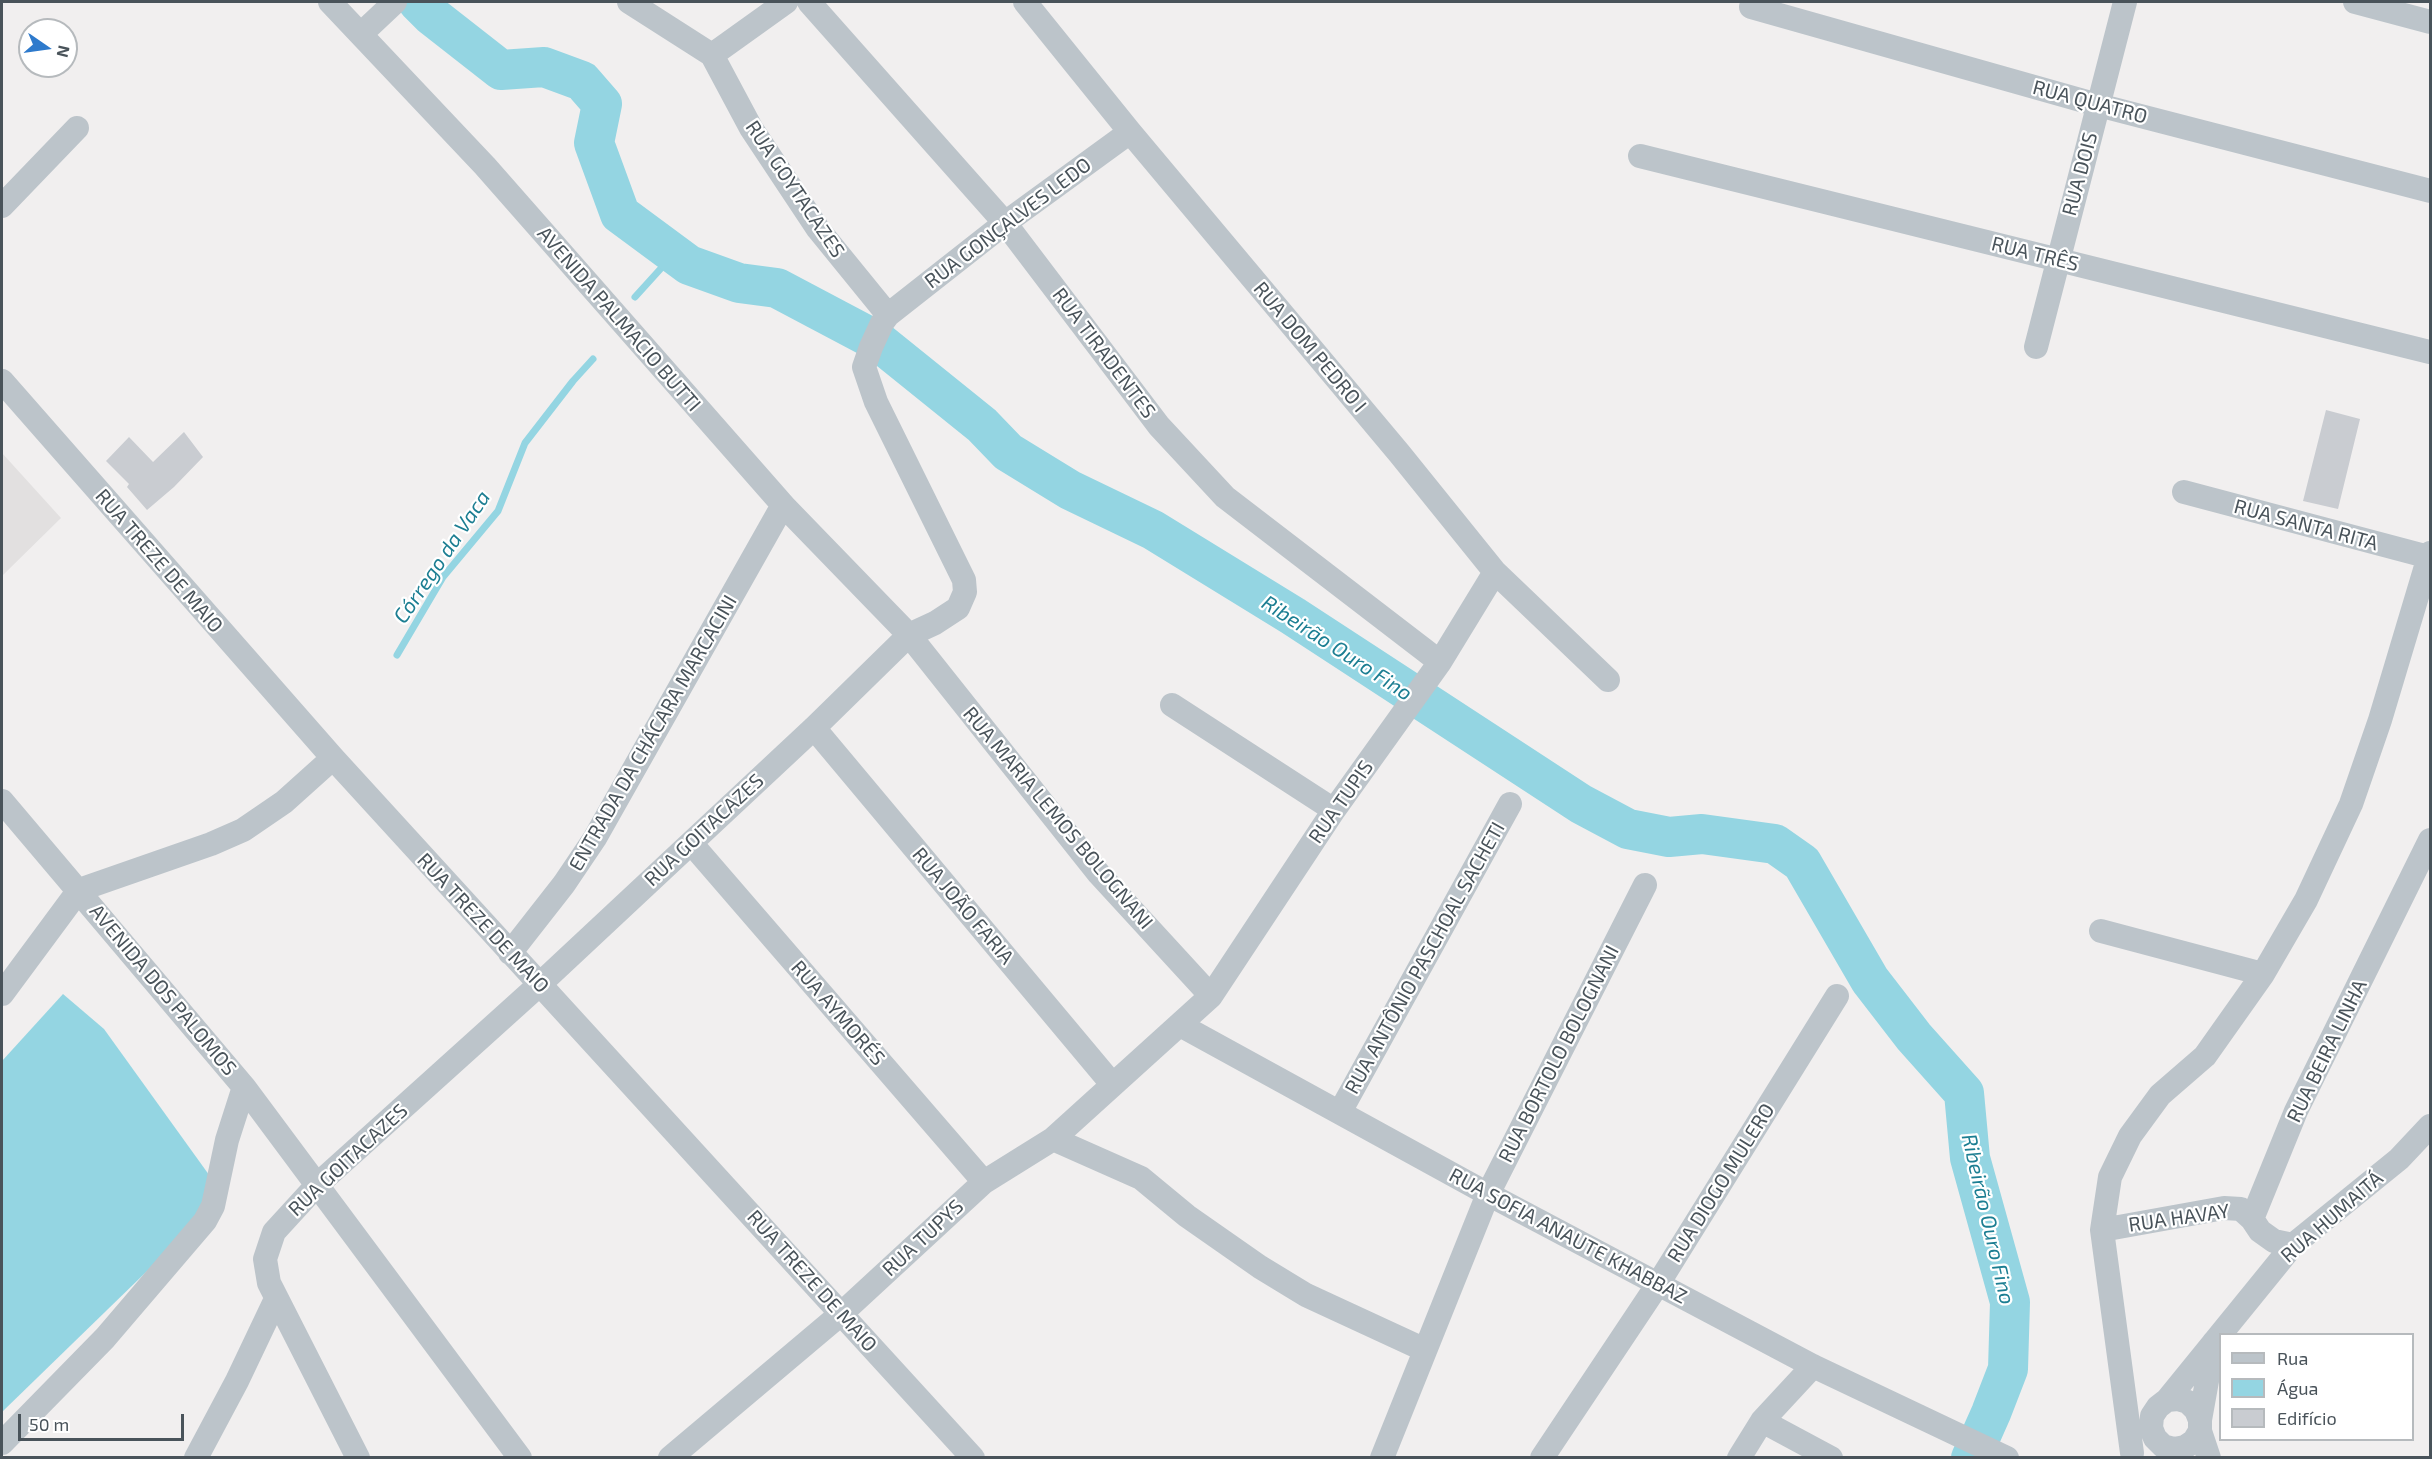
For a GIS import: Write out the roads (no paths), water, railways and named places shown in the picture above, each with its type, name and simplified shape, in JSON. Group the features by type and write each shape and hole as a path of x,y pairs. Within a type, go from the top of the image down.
{"street":[{"name":"AVENIDA PALMACIO BUTTI","path":"330,2 485,166 783,505 909,635"},
{"path":"361,34 395,2"},
{"path":"629,2 712,55 786,2"},
{"name":"RUA TIRADENTES","path":"809,2 1005,223 1159,426 1225,496 1434,670"},
{"name":"RUA DOM PEDRO I","path":"1025,2 1495,572 1608,680"},
{"name":"RUA DOIS","path":"2036,347 2125,2"},
{"path":"2355,2 2430,22"},
{"name":"RUA QUATRO","path":"1751,6 2098,105 2430,191"},
{"name":"RUA GOYTACAZES","path":"712,55 751,128 883,323"},
{"path":"2,206 77,128"},
{"name":"RUA GONÇALVES LEDO","path":"883,323 1005,223 1130,132"},
{"name":"RUA TRÊS","path":"1640,156 2430,352"},
{"name":"RUA GOITACAZES","path":"276,1299 265,1271 268,1246 274,1232 317,1185 540,984 814,728 909,635 935,623 958,608 965,592 964,580 959,567 876,402 864,367 883,323"},
{"name":"RUA TREZE DE MAIO","path":"2,381 333,758 973,1458"},
{"name":"RUA SANTA RITA","path":"2184,492 2430,555"},
{"name":"ENTRADA DA CHÁCARA MARCACINI","path":"510,953 564,884 595,838 783,505"},
{"path":"2200,1426 2194,1441 2185,1447 2174,1449 2163,1446 2155,1438 2129,1455 2102,1230 2110,1177 2130,1136 2160,1095 2205,1056 2263,974 2306,900 2351,804 2384,709 2430,555"},
{"name":"RUA TUPIS","path":"1180,1025 1211,996 1334,810 1434,670 1495,572"},
{"name":"RUA MARIA LEMOS BOLOGNANI","path":"909,635 1099,874 1211,996"},
{"path":"1172,705 1334,810"},
{"name":"RUA JOÃO FARIA","path":"814,728 1112,1084"},
{"path":"2,994 79,890 211,844 243,830 284,802 333,758"},
{"name":"AVENIDA DOS PALOMOS","path":"2,801 244,1087 520,1458"},
{"name":"RUA ANTÔNIO PASCHOAL SACHETI","path":"1340,1112 1510,804"},
{"name":"RUA BEIRA LINHA","path":"2252,1219 2296,1111 2430,840"},
{"name":"RUA AYMORÉS","path":"691,843 984,1182"},
{"name":"RUA BORTOLO BOLOGNANI","path":"1382,1458 1488,1194 1644,885"},
{"path":"2101,931 2263,974"},
{"name":"RUA DIOGO MULERO","path":"1542,1458 1658,1284 1837,996"},
{"name":"RUA TUPYS","path":"670,1458 842,1313 984,1182 1053,1139 1180,1025"},
{"name":"RUA SOFIA ANAUTE KHABBAZ","path":"1180,1025 1488,1194 1813,1366 2007,1458"},
{"path":"2,1443 105,1338 210,1214 227,1140 244,1087"},
{"name":"RUA HUMAITÁ","path":"2220,1333 2293,1245 2399,1159 2430,1126"},
{"path":"1053,1139 1141,1179 1205,1229 1306,1295 1425,1350"},
{"name":"RUA HAVAY","path":"2102,1230 2224,1208 2241,1209 2252,1219"},
{"path":"2252,1219 2260,1231 2274,1240 2293,1245"},
{"path":"196,1458 237,1381 276,1299"},
{"path":"276,1299 358,1458"},
{"name":"RUA HUMAITÁ","path":"2155,1438 2151,1428 2152,1416 2219,1334"},
{"name":"RUA HUMAITÁ","path":"2200,1426 2214,1340"},
{"path":"1739,1458 1762,1421 1813,1366"},
{"path":"2167,1400 2178,1399 2188,1402 2196,1410 2210,1458"},
{"path":"1762,1421 1831,1458"}],"water":[{"path":"63,994 104,1029 212,1179 210,1210 2,1412 2,1061"}],"waterway":[{"name":"Ribeirão Ouro Fino","path":"418,2 432,16 501,70 544,67 582,81 602,104 594,143 620,214 689,265 739,283 777,288 879,342 982,425 1008,452 1070,490 1153,530 1293,616 1581,804 1628,829 1669,837 1702,834 1775,844 1802,863 1870,980 1914,1037 1964,1093 1970,1158 2010,1302 2008,1369 1971,1458"},
{"name":"Córrego da Vaca","path":"635,297 674,254"},
{"name":"Córrego da Vaca","path":"397,655 443,577 498,511 525,443 593,359"}]}
